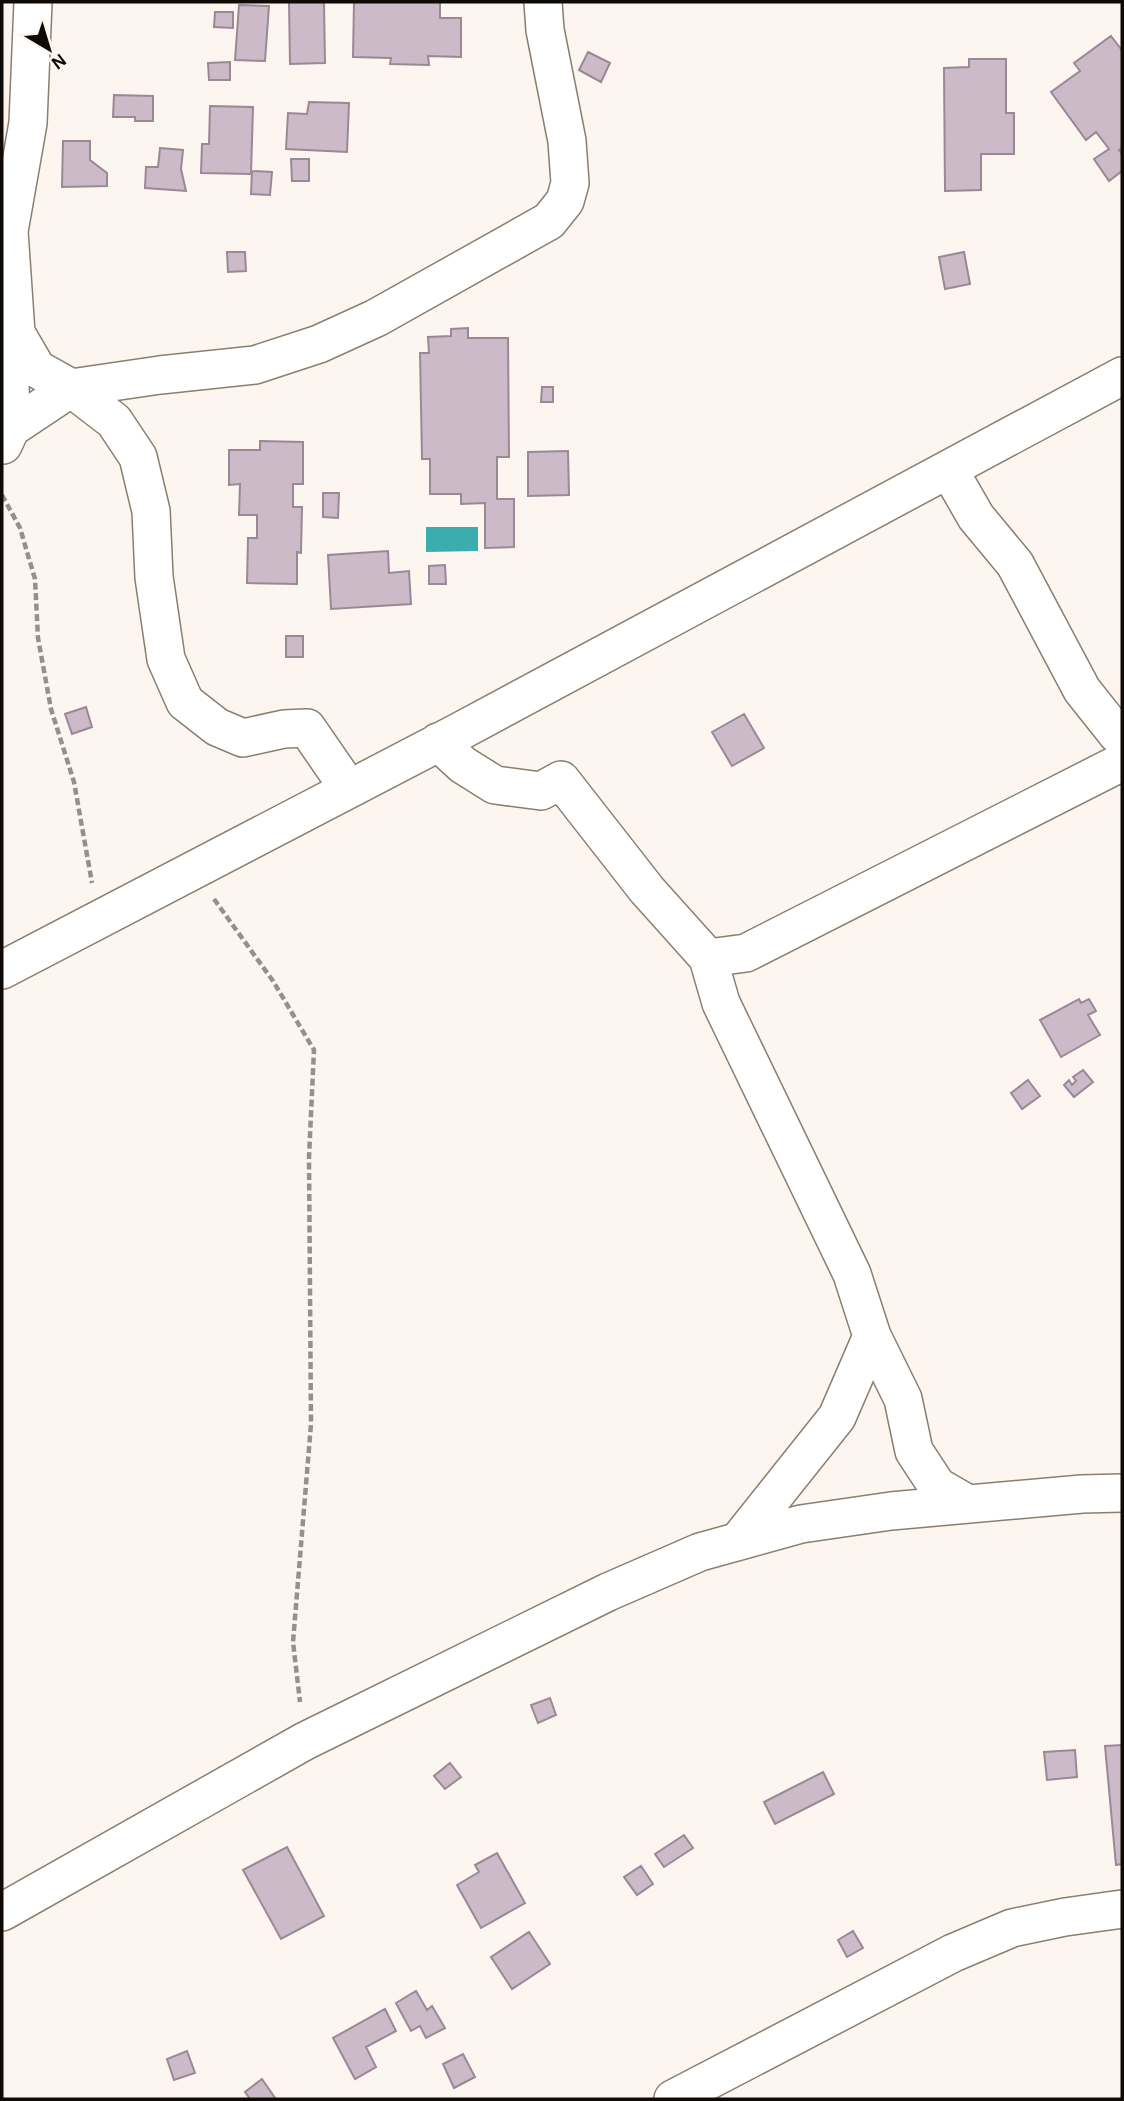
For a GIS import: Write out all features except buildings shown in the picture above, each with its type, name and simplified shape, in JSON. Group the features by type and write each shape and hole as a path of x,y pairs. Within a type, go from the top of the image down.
{"street":[{"path":"6,438 16,333 9,231 28,123 33,2"},
{"path":"6,438 71,388 255,365 319,344 376,318 549,221 565,201 570,183 567,141 545,30 543,2"},
{"path":"16,333 37,369 71,388 114,421 138,457 151,511 154,577 166,659 185,702 217,727 243,738 284,729 307,728 349,789"},
{"path":"2,970 438,742 1122,376"},
{"path":"950,470 976,517 1016,564 1082,690 1122,737"},
{"path":"438,742 463,765 495,785 541,791 561,780 647,890 708,958 721,1003 852,1274 872,1336 903,1399 914,1451 937,1486 968,1504"},
{"path":"708,958 746,953 1122,762"},
{"path":"739,1540 837,1417 872,1336"},
{"path":"2,1912 305,1741 607,1592 700,1552 801,1524 891,1511 1082,1494 1122,1493"},
{"path":"674,2099 953,1953 1012,1928 1122,1909"}],"path":[{"path":"2,495 20,528 35,579 38,638 51,709 74,782 90,879 102,918"},
{"path":"193,870 273,981 314,1050 309,1157 311,1424 293,1642 305,1741"}],"water":[{"path":"426,527 478,527 478,551 426,552"}]}
